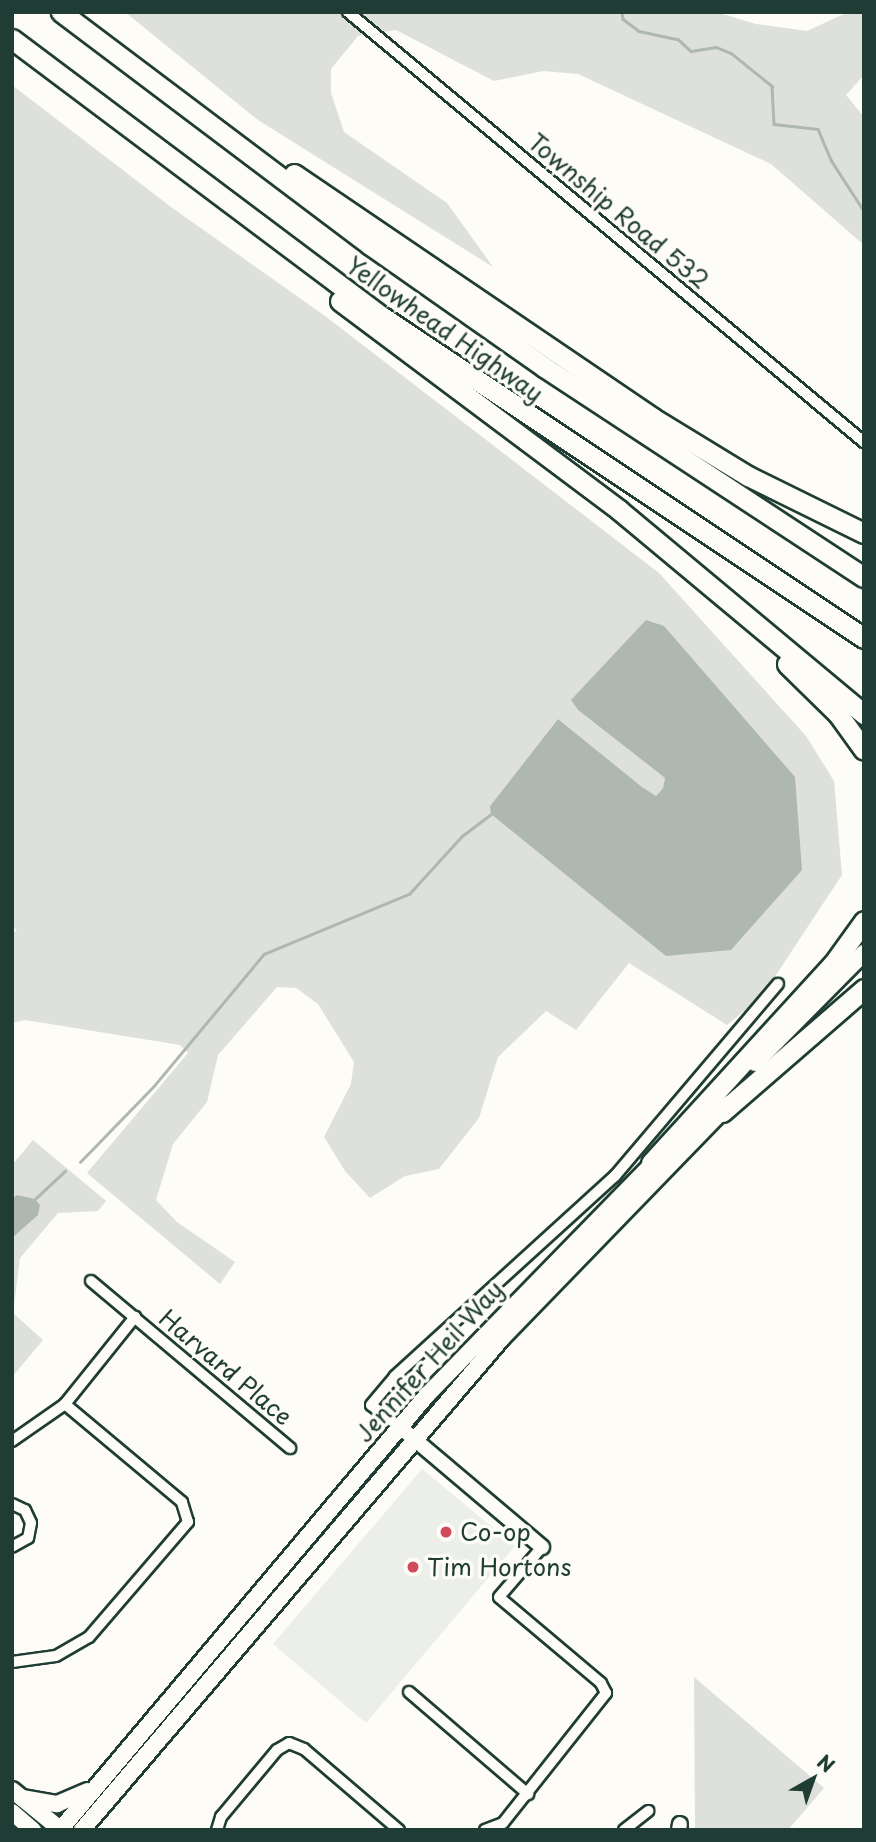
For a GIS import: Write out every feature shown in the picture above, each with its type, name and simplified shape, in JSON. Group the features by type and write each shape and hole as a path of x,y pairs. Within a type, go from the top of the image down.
{"highway":[{"name":"Yellowhead Highway","path":"61,12 170,97 533,360 864,577"},
{"name":"Yellowhead Highway","path":"12,39 237,211 485,388 864,638"},
{"path":"170,97 200,110 653,418 748,476 864,533"},
{"path":"237,211 269,245 357,315 609,503 712,585 864,714"},
{"path":"712,585 838,714 864,750"},
{"path":"651,1163 833,964 864,921"},
{"path":"722,1112 864,989"}],"main road":[{"name":"Jennifer Heil Way","path":"60,1830 400,1427 519,1296 864,953"},
{"name":"Jennifer Heil Way","path":"82,1830 413,1438 564,1272 864,967"},
{"path":"17,1794 57,1804 99,1784"},
{"path":"17,1794 60,1830"},
{"path":"100,1830 112,1794"},
{"path":"13,1813 22,1830"},
{"path":"13,1813 33,1830"}],"street":[{"name":"Township Road 532","path":"348,12 864,442"},
{"name":"Jennifer Heil Way","path":"400,1427 371,1405 416,1355 547,1243 615,1176 778,984"},
{"name":"Harvard Place","path":"91,1281 290,1448"},
{"path":"12,1441 65,1404 135,1317"},
{"path":"12,1662 56,1656 89,1637 188,1522 182,1502 65,1404"},
{"path":"400,1427 542,1547 499,1597 601,1683 606,1693 503,1823 485,1830"},
{"path":"12,1504 24,1510 31,1524 28,1538 12,1547"},
{"path":"409,1692 528,1794"},
{"path":"217,1830 220,1817 277,1749 289,1743 304,1749 399,1830"},
{"path":"624,1830 648,1811"}],"shaded area":[{"path":"125,12 716,12 756,24 807,31 848,12 864,12 864,75 846,95 864,117 864,245 771,164 578,74 543,71 494,81 396,30 358,36 331,69 331,93 344,132 447,203 493,267 258,120"},
{"path":"12,85 171,207 325,316 659,573 806,736 834,781 842,875 762,996 727,1025 629,963 576,1030 546,1011 498,1057 479,1118 439,1169 405,1176 370,1198 345,1171 324,1137 351,1084 354,1062 318,1004 296,988 277,987 218,1055 207,1102 173,1144 156,1200 177,1222 235,1262 220,1284 87,1173 188,1053 180,1045 25,1020 12,1023 12,929 17,933 12,922","holes":["571,700 802,870 666,956 490,806 558,719 642,787 656,796 663,788 665,778 578,710"]},
{"path":"646,620 664,626 795,777 802,870 731,950 666,956 491,814 490,806 558,719 642,787 656,796 663,788 665,778 578,710 571,700"},
{"path":"33,1140 106,1201 98,1211 58,1213 20,1258 13,1313 43,1340 12,1377 12,1165"},
{"path":"17,1195 35,1199 40,1205 38,1215 12,1238 12,1199"},
{"path":"422,1469 515,1546 366,1723 273,1644"},
{"path":"694,1677 824,1788 788,1830 695,1830"}],"waterway":[{"path":"565,12 579,12"},
{"path":"622,12 623,19 639,31 678,39 691,51 716,47 731,53 772,86 774,124 818,129 831,160 864,211"},
{"path":"80,1162 153,1087 264,954 409,894 462,836 491,814"},
{"path":"35,1199 65,1171"}],"place":[{"name":"Co-op","path":"446,1532"},
{"name":"Tim Hortons","path":"413,1567"}]}
